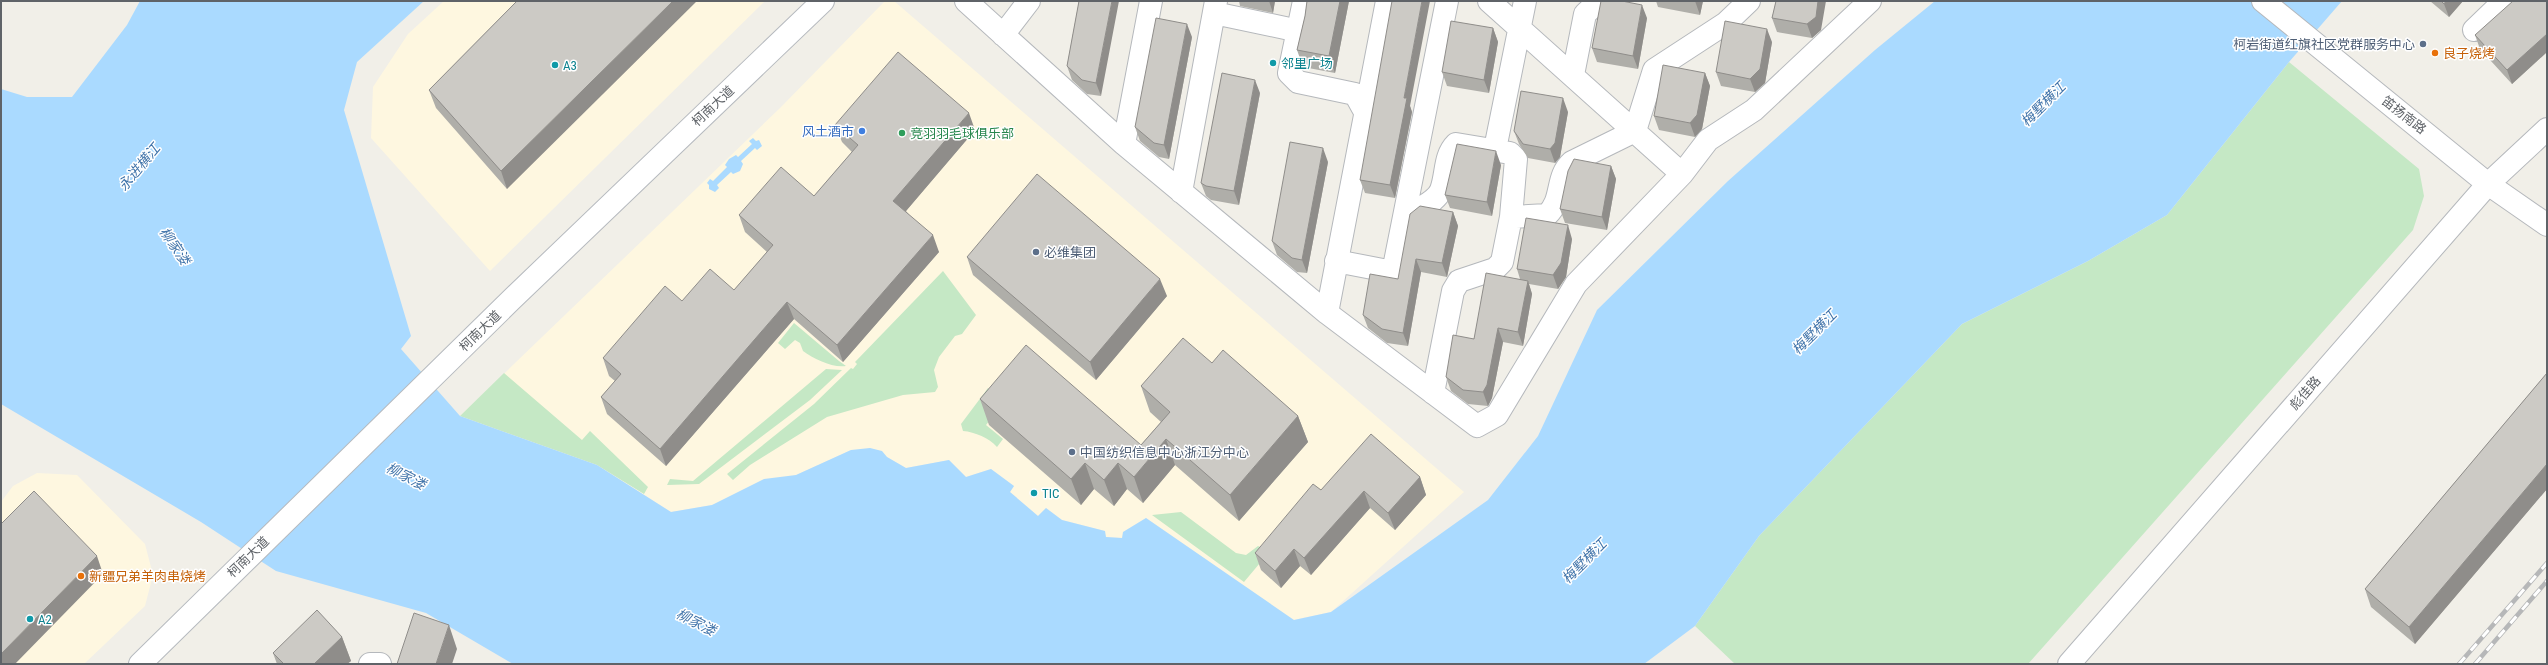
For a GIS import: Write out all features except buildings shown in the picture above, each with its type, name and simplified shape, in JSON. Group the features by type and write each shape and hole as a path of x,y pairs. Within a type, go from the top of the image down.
{"street":[{"name":"柯南大道","path":"146,658 511,300 823,1"},
{"path":"966,1 1124,144 1181,192 1327,313 1477,426 1497,415 1576,284 1682,174 1708,140 1754,110 1870,1"},
{"path":"1002,35 1029,1"},
{"path":"1124,144 1151,1"},
{"path":"1304,1 1299,31 1289,73 1298,82 1355,94 1365,112"},
{"path":"1327,313 1387,1"},
{"path":"1336,261 1393,272 1447,1"},
{"path":"1489,1 1682,174"},
{"path":"1495,149 1525,1"},
{"path":"1573,75 1585,14 1599,1"},
{"name":"笛扬南路","path":"2263,1 2488,184 2547,225"},
{"path":"2474,30 2504,1"},
{"path":"1511,218 1547,215 1556,207 1564,169 1572,162 1635,131 1654,70 1726,23 1748,2"},
{"path":"1181,192 1215,7 1299,31"},
{"name":"彪佳路","path":"2069,664 2488,184 2547,129"},
{"path":"1404,221 1408,214 1434,199 1441,191 1450,150 1456,144 1495,149 1510,153 1516,159 1511,218 1502,262 1495,269 1459,281 1453,291 1433,393"},
{"path":"370,664 380,664"}],"shaded area":[{"path":"444,1 765,1 490,271 371,138 373,87 408,34"},
{"path":"885,1 894,1 1464,492 1331,612 1293,620 1146,518 1123,532 1123,538 1105,537 1105,531 1062,520 1046,508 1038,516 1010,492 1014,486 991,469 966,477 949,460 906,468 887,457 851,450 796,475 712,505 671,512 597,465 460,416 780,108"},
{"path":"37,473 77,475 145,544 153,575 145,606 84,664 1,664 1,502 13,486"}],"green space":[{"path":"2289,62 2419,169 2424,196 2413,230 2028,664 1735,664 1695,626 1759,536 1962,324 2088,261 2167,215"},
{"path":"943,271 976,315 962,334 955,336 939,357 934,370 938,387 935,392 903,395 827,417 750,465 733,480 727,474 814,404 851,368 853,369 857,364 855,362"},
{"path":"794,323 846,366 835,366 812,357 803,351 800,343 795,340 785,349 778,343"},
{"path":"826,369 842,370 810,400 699,484 667,485 670,479 693,481"},
{"path":"504,373 582,440 590,431 648,487 644,494 597,465 460,416"},
{"path":"988,388 1005,402 986,425 1003,439 997,447 982,436 963,431 961,424"},
{"path":"1181,512 1236,553 1246,555 1258,546 1270,551 1244,582 1152,515"}],"water":[{"path":"140,1 424,1 357,62 344,110 411,336 401,349 460,416 597,465 671,512 712,505 764,479 796,475 851,450 870,448 882,451 887,457 906,468 949,460 966,477 991,469 1014,486 1010,492 1038,516 1046,508 1062,520 1105,531 1106,537 1122,538 1123,532 1146,518 1294,620 1331,612 1488,500 1538,436 1597,310 1728,181 1875,50 1935,1 2342,1 2289,62 2167,215 2088,261 1962,324 1759,536 1695,626 1644,664 513,664 426,613 276,571 201,522 1,404 1,89 27,97 72,97 127,25"},
{"path":"753,138 756,141 759,140 762,146 757,150 755,148 741,161 743,164 740,171 733,174 731,172 717,185 719,188 715,192 709,189 709,185 707,183 710,179 713,181 727,167 725,165 729,159 736,155 738,157 752,144 749,141"}],"railway":[{"path":"2459,664 2547,563"},
{"path":"2475,664 2547,581"}],"place":[{"name":"柯岩街道红旗社区党群服务中心","path":"2423,44"},
{"name":"良子烧烤","path":"2435,53"},
{"name":"邻里广场","path":"1273,63"},
{"name":"A3","path":"555,65"},
{"name":"风土酒市","path":"862,131"},
{"name":"竞羽羽毛球俱乐部","path":"902,133"},
{"name":"必维集团","path":"1036,252"},
{"name":"中国纺织信息中心浙江分中心","path":"1072,452"},
{"name":"TIC","path":"1034,493"},
{"name":"新疆兄弟羊肉串烧烤","path":"81,576"},
{"name":"A2","path":"30,619"}],"water label":[{"name":"梅墅横江","path":"2043,104"},
{"name":"永进横江","path":"139,167"},
{"name":"柳家溇","path":"175,246"},
{"name":"梅墅横江","path":"1814,332"},
{"name":"柳家溇","path":"406,476"},
{"name":"梅墅横江","path":"1584,561"},
{"name":"柳家溇","path":"696,622"}]}
